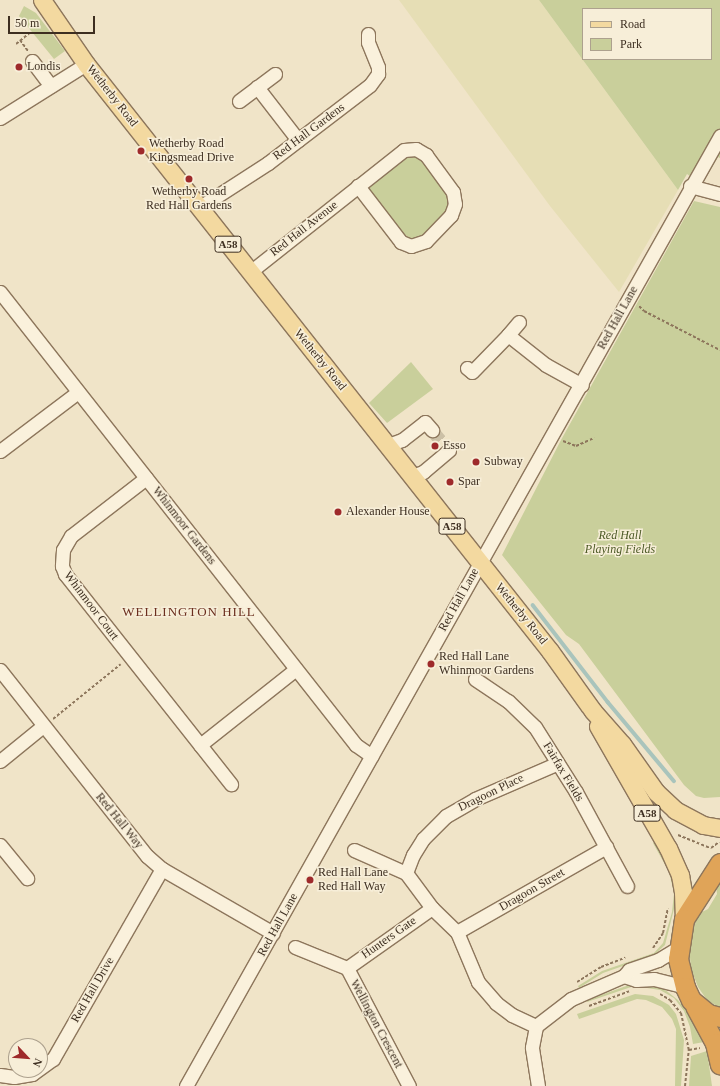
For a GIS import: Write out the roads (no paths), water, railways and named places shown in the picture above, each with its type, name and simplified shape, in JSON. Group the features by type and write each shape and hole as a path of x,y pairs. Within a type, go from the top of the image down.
{"highway":[{"path":"720,863 684,919 678,948 688,993 713,1037 720,1064"},
{"path":"688,993 708,1014 720,1017"}],"main road":[{"name":"A58","path":"30,0 44,5"},
{"name":"Wetherby Road","path":"44,5 86,64 550,651 593,711 622,744 656,792 675,810 720,833"},
{"name":"Wetherby Road","path":"593,711 603,738 668,848 680,875 684,892 684,919"}],"street":[{"name":"Red Hall Gardens","path":"200,207 298,140 375,80 378,67 368,42 368,34"},
{"path":"30,55 51,86"},
{"path":"2,112 51,86 86,64"},
{"path":"238,101 275,74"},
{"path":"257,88 298,140"},
{"name":"Red Hall Lane","path":"186,1086 480,563 582,385 690,186 720,136"},
{"name":"Red Hall Avenue","path":"250,272 358,186 404,150 416,149 426,155 454,192 455,204 451,215 426,241 411,246 401,242 358,186"},
{"path":"690,186 720,194"},
{"name":"Whinmoor Gardens","path":"0,292 356,745 372,756"},
{"path":"467,368 472,372 508,336 519,322"},
{"path":"508,336 546,365 582,385"},
{"path":"0,451 78,392"},
{"path":"388,445 402,440 425,422 432,430"},
{"path":"412,476 434,463 449,450"},
{"path":"423,490 426,478 432,472 434,463"},
{"name":"Whinmoor Court","path":"146,478 71,536 62,558 65,574 231,784"},
{"path":"200,745 296,669"},
{"name":"Red Hall Way","path":"0,670 147,856 162,869 273,933"},
{"name":"Fairfax Fields","path":"475,679 508,701 535,727 558,763 627,886"},
{"path":"0,761 43,726"},
{"name":"Dragoon Place","path":"406,873 413,855 423,839 446,816 475,799 558,763"},
{"path":"0,845 27,878"},
{"name":"Dragoon Street","path":"457,932 606,847"},
{"path":"354,850 406,873 432,908 457,932 483,987 496,1003 512,1015 536,1026"},
{"name":"Red Hall Drive","path":"0,1075 14,1077 32,1074 53,1059 162,869"},
{"name":"Hunters Gate","path":"347,968 432,908"},
{"name":"Wellington Crescent","path":"295,948 347,968 409,1086"},
{"path":"538,1086 532,1047 536,1026 571,999 624,976 629,970 658,960 678,948"},
{"path":"624,976 636,980 654,979 688,993"}],"waterway":[{"path":"533,605 608,702 674,781"}],"tunnel":[{"path":"432,430 449,450"}],"place":[{"name":"Londis","path":"19,67"},
{"name":"Wetherby Road Kingsmead Drive","path":"141,151"},
{"name":"Wetherby Road Red Hall Gardens","path":"189,179"},
{"name":"Esso","path":"435,446"},
{"name":"Subway","path":"476,462"},
{"name":"Spar","path":"450,482"},
{"name":"Alexander House","path":"338,512"},
{"name":"Red Hall Lane Whinmoor Gardens","path":"431,664"},
{"name":"Red Hall Lane Red Hall Way","path":"310,880"}],"district":[{"name":"WELLINGTON HILL","path":"189,612"}],"park label":[{"name":"Red Hall Playing Fields","path":"620,543"}]}
